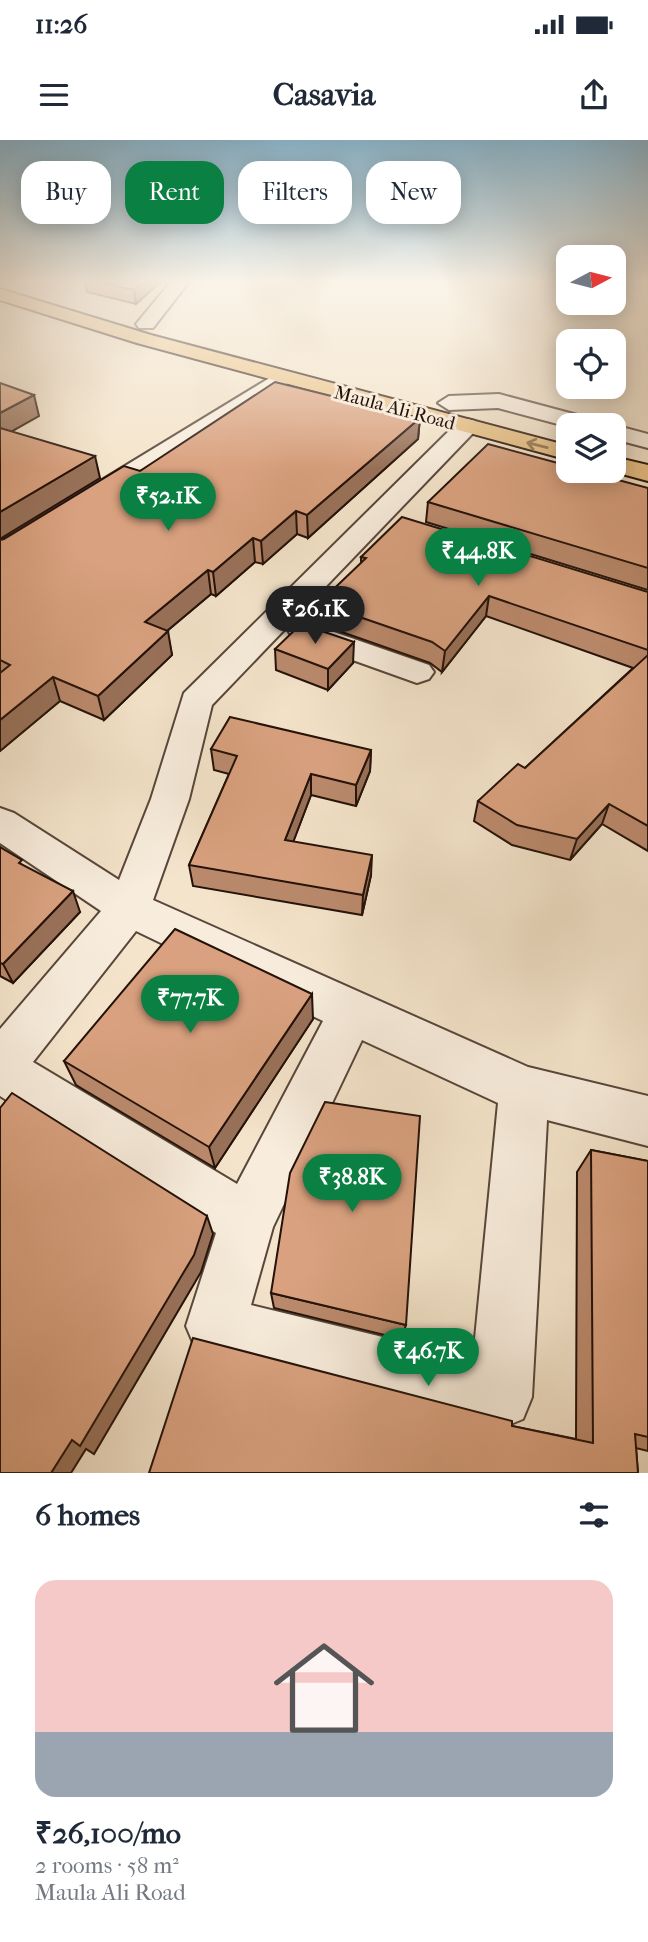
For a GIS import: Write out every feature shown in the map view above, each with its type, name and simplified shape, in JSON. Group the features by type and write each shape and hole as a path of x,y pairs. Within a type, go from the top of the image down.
{"main road":[{"name":"Maula Ali Road","path":"182,345 281,377 455,424"},
{"name":"Maula Ali Road","path":"212,345 455,424"},
{"path":"455,424 556,432"},
{"path":"515,429 556,456"},
{"path":"626,447 648,453"},
{"path":"626,475 648,473"}],"street":[{"path":"0,554 281,377"},
{"path":"0,1063 42,1017 129,908 170,799 196,701 273,621 388,521 455,424 499,401 556,416"},
{"path":"455,424 556,459"},
{"path":"626,435 648,441"},
{"path":"620,483 635,495"},
{"path":"273,621 417,672"},
{"path":"0,823 129,908 352,1012 524,1090 648,1121"},
{"path":"352,1012 247,1221 216,1326 501,1397 524,1090"},
{"path":"0,1069 247,1221"}],"building":[{"path":"275,382 420,418 307,515 296,511 261,541 253,538 213,572 208,570 145,622 168,631 98,696 53,677 0,720 0,673 10,665 0,660 0,540 124,466 140,471"},
{"path":"0,383 34,395 0,413"},
{"path":"0,428 95,456 0,512"},
{"path":"488,444 556,462 556,483 626,482 648,488 648,568 428,502"},
{"path":"402,517 648,592 648,650 489,596 445,651 432,642 319,603 366,558 361,557"},
{"path":"301,624 354,642 328,669 275,649"},
{"path":"648,655 648,826 609,804 577,839 517,825 478,801 518,764 525,768"},
{"path":"230,717 371,750 356,785 311,774 285,840 372,855 363,895 189,865 237,756 211,749"},
{"path":"0,847 22,860 19,863 73,891 3,964 0,963"},
{"path":"175,929 312,994 209,1147 64,1061"},
{"path":"12,1093 207,1216 194,1255 80,1446 72,1440 51,1473 0,1473 0,1108"},
{"path":"325,1102 420,1116 406,1325 271,1293 290,1173"},
{"path":"591,1150 648,1161 648,1437 635,1434 638,1473 149,1473 193,1338 512,1421 512,1426 593,1443"}]}
